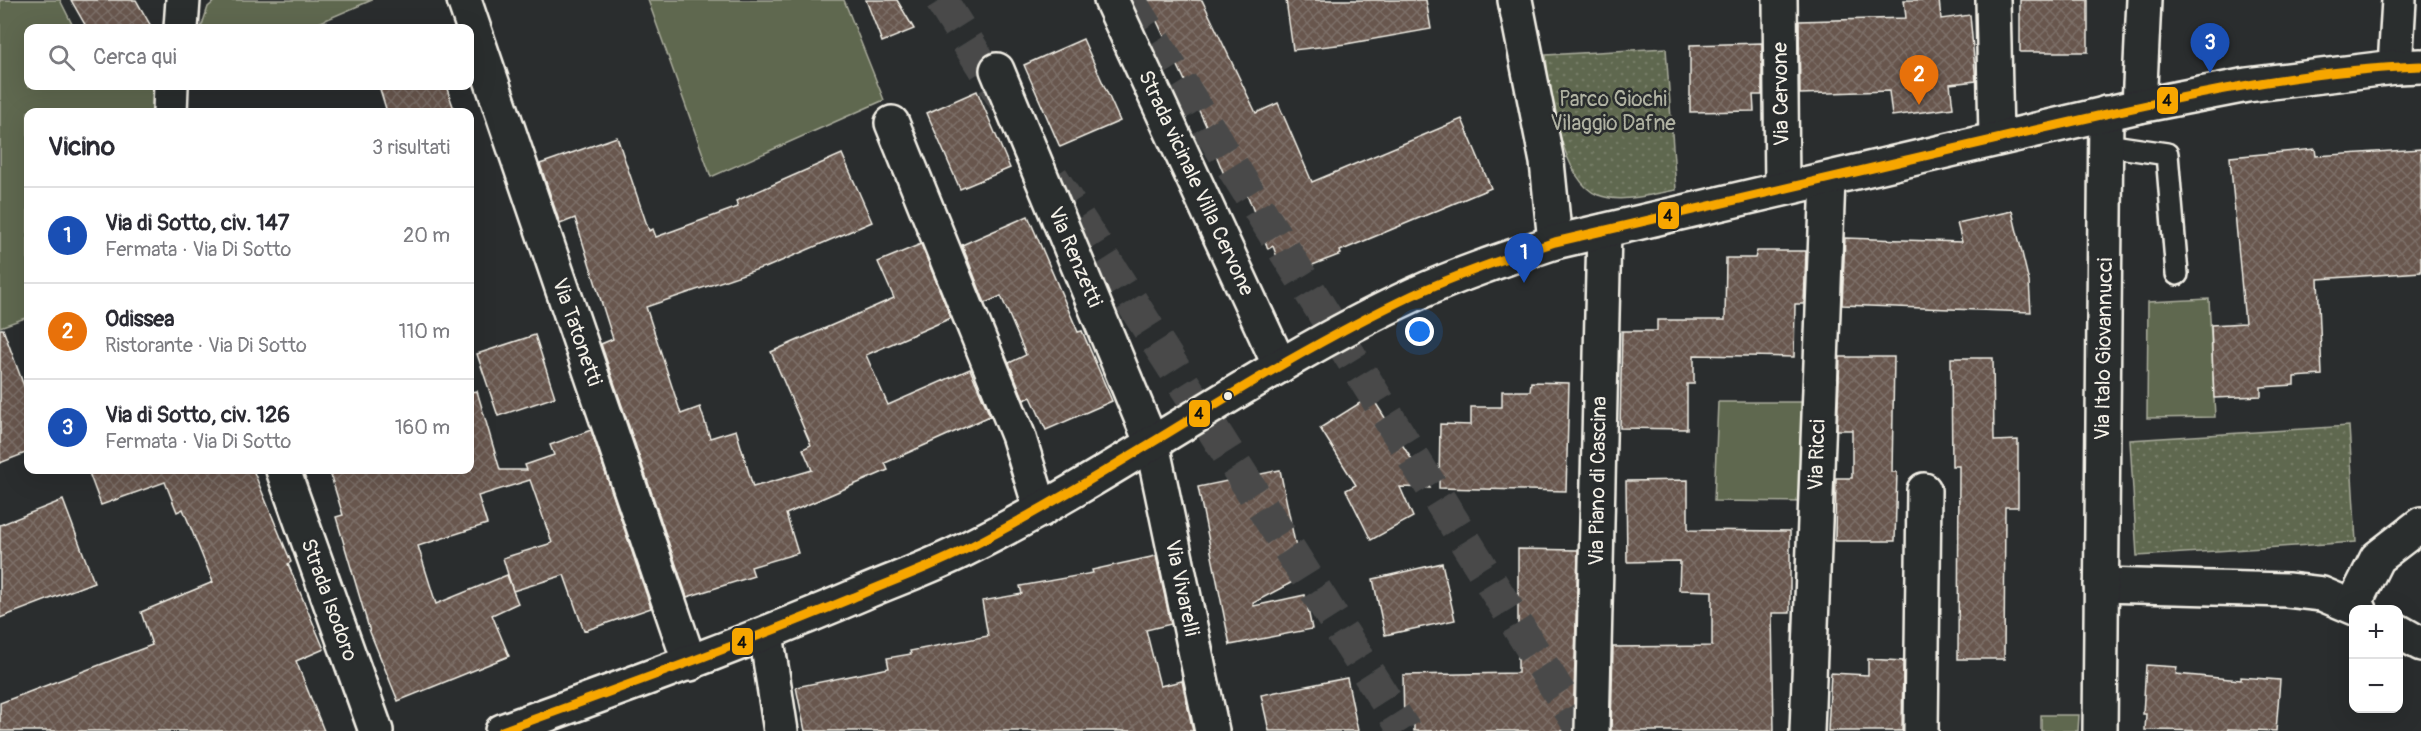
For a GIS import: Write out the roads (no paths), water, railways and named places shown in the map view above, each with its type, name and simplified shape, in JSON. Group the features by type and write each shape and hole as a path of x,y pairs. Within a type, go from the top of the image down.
{"street":[{"path":"181,24 183,0"},
{"name":"Via Tatonetti","path":"464,0 472,24"},
{"name":"Strada vicinale Villa Cervone","path":"1112,0 1280,366"},
{"path":"1515,0 1547,162 1556,242"},
{"name":"Via Cervone","path":"1780,0 1782,188"},
{"path":"1993,0 1996,137"},
{"path":"2139,106 2144,0"},
{"path":"501,731 690,664 968,548 1041,510 1280,366 1413,295 1472,270 1556,242 2106,113 2247,85 2408,66 2399,0"},
{"name":"Via Tatonetti","path":"474,29 690,664"},
{"name":"Via Renzetti","path":"997,70 1152,444"},
{"path":"170,108 171,90"},
{"name":"Via Italo Giovannucci","path":"2100,731 2106,113"},
{"path":"892,123 1018,435 1041,510"},
{"name":"Via Ricci","path":"1807,731 1828,179"},
{"name":"Via Piano di Cascina","path":"1592,731 1604,231"},
{"name":"Via Vivarelli","path":"1152,444 1212,731"},
{"name":"Strada Isodoro","path":"284,474 376,731"},
{"path":"1921,731 1924,490"},
{"path":"2358,605 2377,558 2421,525"},
{"path":"2102,585 2287,590 2322,594 2350,605"},
{"path":"766,634 781,731"},
{"path":"2403,634 2421,644"}],"lane":[{"path":"2106,145 2167,154 2177,274"}],"tunnel":[{"path":"941,0 1006,103"},
{"path":"1129,0 1583,731"},
{"path":"1052,177 1405,731"}],"place":[{"name":"Via di Sotto, civ. 126","path":"2210,73"},
{"name":"Odissea","path":"1919,105"},
{"name":"Via di Sotto, civ. 147","path":"1524,283"}],"park label":[{"name":"Parco Giochi Vilaggio Dafne","path":"1613,111"}]}
